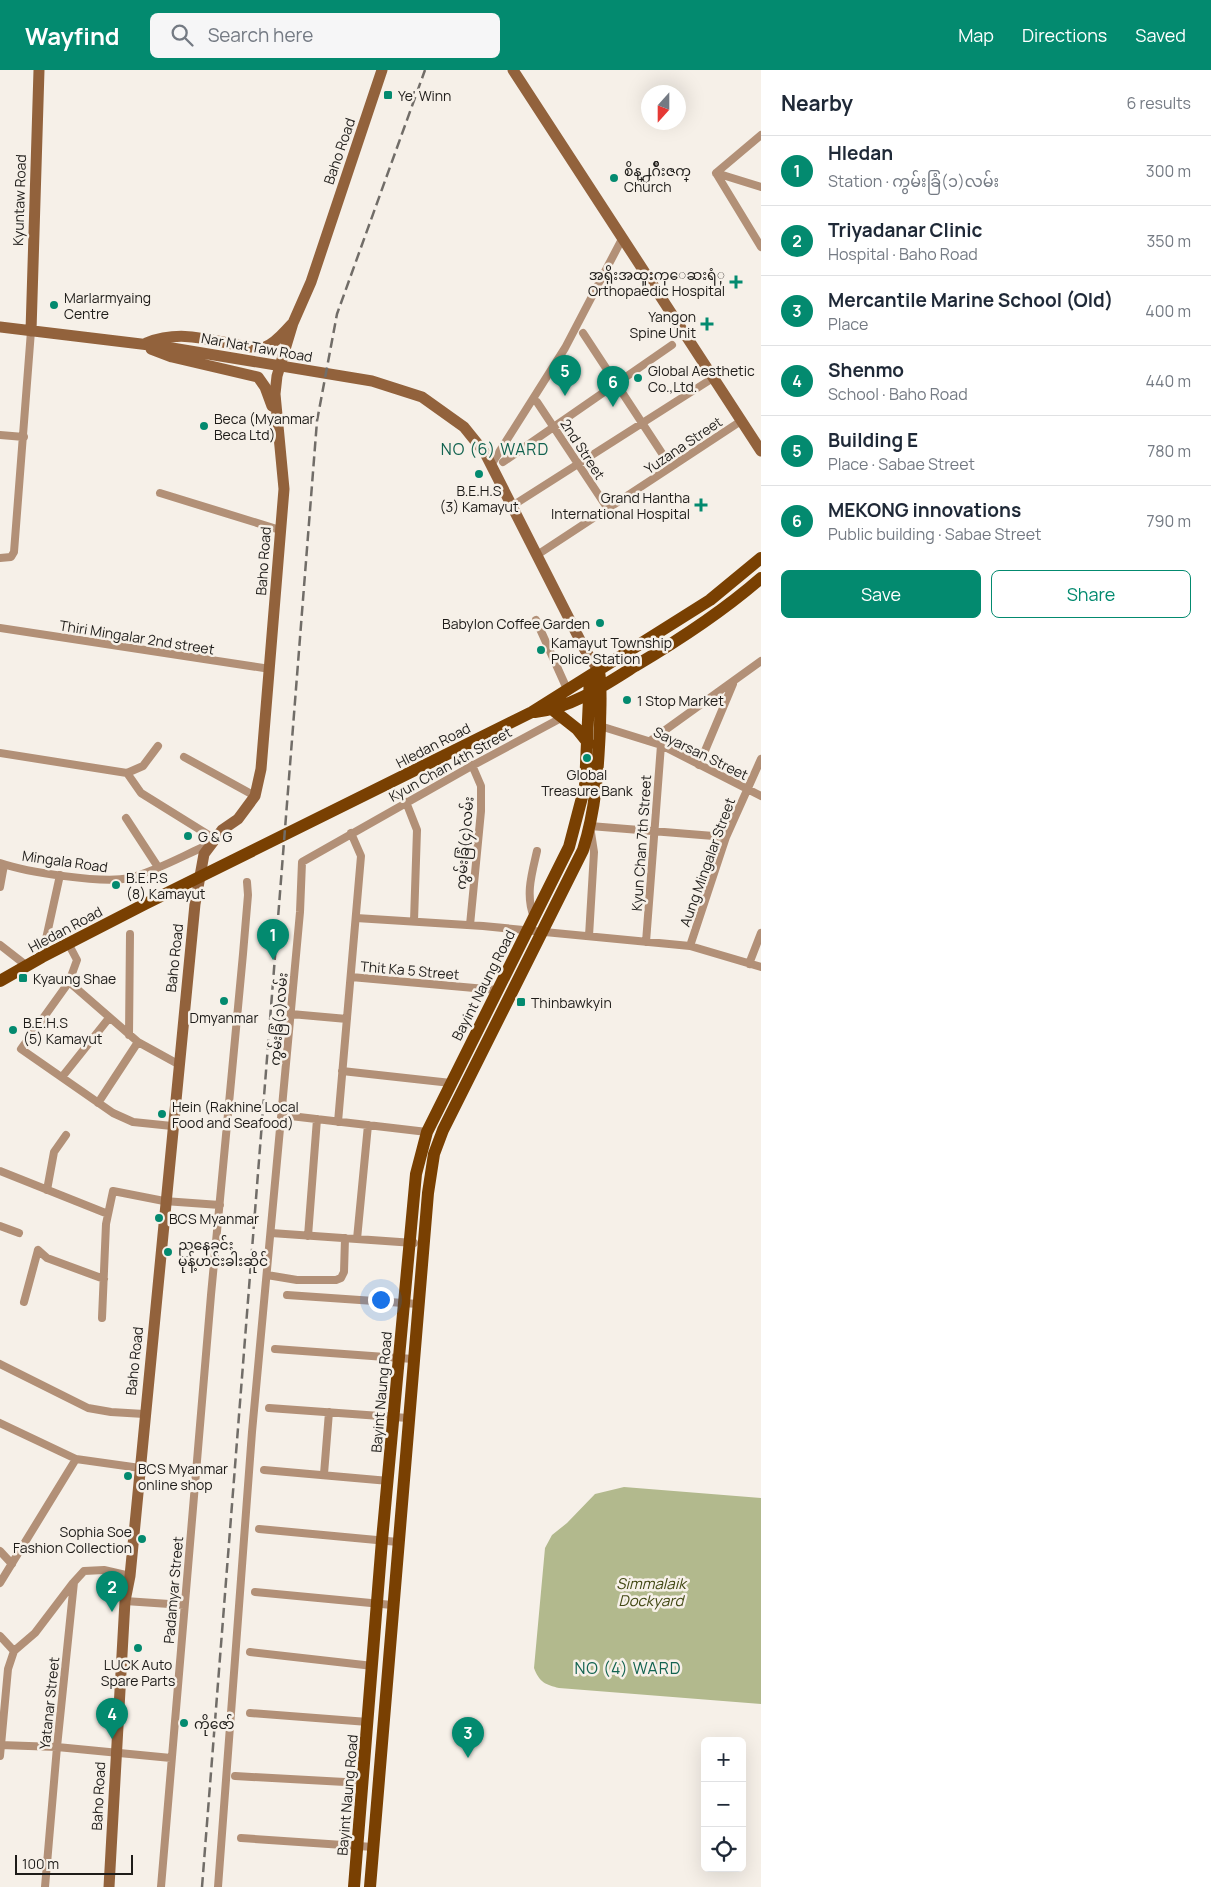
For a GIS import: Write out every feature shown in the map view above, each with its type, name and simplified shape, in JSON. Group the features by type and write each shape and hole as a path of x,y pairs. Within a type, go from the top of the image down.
{"main road":[{"name":"Kyuntaw Road","path":"31,331 40,70"},
{"name":"Baho Road","path":"109,1887 125,1601 130,1576 164,1201 195,904 204,854 212,841 238,819 254,796 261,769 284,489 279,419 275,394 277,376 293,323 311,282 382,70"},
{"path":"513,70 761,451"},
{"path":"142,345 162,337 179,335 250,347 264,347 276,341 293,323"},
{"name":"Nar Nat Taw Road","path":"0,327 166,347 372,381 398,388 422,398 445,412 464,428 485,452 537,555"},
{"path":"142,345 172,357 258,376 266,387 279,419"},
{"path":"537,555 595,673 710,600 761,558"},
{"path":"596,690 692,632 761,578"},
{"name":"Hledan Road","path":"0,981 68,943 145,904 348,805 532,712 595,673"},
{"name":"Bayint Naung Road","path":"370,1887 423,1244 434,1154 461,1095 544,932 583,850 590,826 598,784 600,726 595,673"},
{"name":"Hledan Road","path":"532,712 558,713 596,690"},
{"name":"Bayint Naung Road","path":"354,1887 382,1540 416,1174 420,1150 569,847 585,786 596,690"},
{"path":"558,713 589,744"},
{"path":"499,987 514,990"},
{"path":"475,1035 488,1041"},
{"path":"450,1086 461,1095"}],"street":[{"path":"716,173 761,135"},
{"path":"716,173 761,187"},
{"path":"716,173 761,246"},
{"path":"491,465 565,348 622,239"},
{"path":"0,558 11,558 14,552 31,331"},
{"path":"583,333 644,423 671,468"},
{"path":"503,462 672,345"},
{"path":"512,506 713,378"},
{"name":"2nd Street","path":"537,402 608,509"},
{"name":"Yuzana Street","path":"537,555 741,421"},
{"path":"0,435 24,437"},
{"path":"160,493 280,530"},
{"path":"536,620 567,689"},
{"name":"Thiri Mingalar 2nd street","path":"0,628 270,668"},
{"path":"650,741 761,661"},
{"path":"699,765 734,682"},
{"name":"Kyun Chan 4th Street","path":"351,833 472,765 558,713"},
{"name":"Sayarsan Street","path":"600,726 661,745 761,796"},
{"name":"Kyun Chan 7th Street","path":"646,942 661,745"},
{"path":"0,753 127,773 143,766 158,746"},
{"path":"184,757 254,796"},
{"name":"Aung Mingalar Street","path":"690,946 726,837 761,759"},
{"name":"ကွမ်းခြံ(၄)လမ်း","path":"470,925 482,786 472,765"},
{"path":"127,773 141,793 212,841"},
{"path":"406,802 417,830 414,921"},
{"path":"126,818 158,867"},
{"path":"590,936 594,852 590,826 726,837"},
{"path":"338,1122 361,856 351,833"},
{"name":"ကွမ်းခြံ(၁)လမ်း","path":"218,1887 252,1432 300,912 302,862 351,833"},
{"name":"Mingala Road","path":"2,864 60,875 113,880 128,878 158,867 212,841"},
{"path":"534,917 530,905 529,887 537,851"},
{"path":"0,887 2,864"},
{"path":"42,957 60,875"},
{"name":"Padamyar Street","path":"161,1887 211,1295 247,905 247,882"},
{"path":"356,918 470,925 690,946 761,967"},
{"path":"749,964 761,933"},
{"path":"129,1035 130,934"},
{"path":"68,943 77,960 69,982 21,1048 113,1114 133,1122 172,1126"},
{"path":"0,945 27,966"},
{"name":"Thit Ka 5 Street","path":"351,977 499,987"},
{"path":"69,982 138,1042 178,1064"},
{"path":"291,1014 347,1019"},
{"path":"62,1077 109,1018"},
{"path":"98,1103 138,1042"},
{"path":"342,1071 450,1086"},
{"path":"282,1115 428,1132"},
{"path":"308,1236 317,1119"},
{"path":"357,1239 368,1125"},
{"path":"47,1190 54,1152 66,1135"},
{"path":"0,1171 108,1214"},
{"path":"102,1318 108,1214 113,1191 164,1201 220,1205"},
{"path":"0,1226 19,1233"},
{"path":"271,1233 423,1244"},
{"path":"267,1275 297,1280 336,1280 341,1278 344,1272 345,1238"},
{"path":"24,1302 38,1250 47,1258 104,1279"},
{"path":"287,1295 418,1304"},
{"path":"275,1348 413,1359"},
{"path":"0,1364 88,1408 110,1412 144,1414"},
{"path":"269,1408 408,1418"},
{"path":"324,1474 329,1412"},
{"path":"0,1423 76,1459 140,1468"},
{"path":"0,1583 76,1459"},
{"path":"264,1470 388,1481"},
{"path":"259,1528 398,1542"},
{"path":"0,1551 12,1564"},
{"path":"0,1756 8,1670 14,1651 26,1644 84,1571 104,1570 130,1576"},
{"name":"Yatanar Street","path":"46,1887 57,1747 74,1582"},
{"path":"255,1592 392,1605"},
{"path":"125,1601 184,1605"},
{"path":"0,1636 14,1651"},
{"path":"374,1639 389,1640"},
{"path":"250,1652 373,1666"},
{"path":"0,1665 8,1670"},
{"path":"250,1713 368,1722"},
{"path":"1,1746 57,1747 171,1758"},
{"path":"235,1776 363,1783"},
{"path":"241,1838 373,1847"}],"water":[{"name":"Simmalaik Dockyard","path":"624,1487 761,1498 761,1704 559,1688 547,1684 538,1677 534,1668 545,1548 552,1535 567,1523 595,1494"}],"railway":[{"path":"202,1887 317,421 337,314 425,70"}],"place":[{"name":"Ye' Winn","path":"388,95"},
{"name":"စိန္႕ဂ်ိဳးဇက္ Church","path":"614,178"},
{"name":"အရိုးအထူးကုေဆးရံု Orthopaedic Hospital","path":"736,282"},
{"name":"Marlarmyaing Centre","path":"54,305"},
{"name":"Yangon Spine Unit","path":"707,324"},
{"name":"Global Aesthetic Co.,Ltd.","path":"638,378"},
{"name":"Building E","path":"565,396"},
{"name":"MEKONG innovations","path":"613,407"},
{"name":"Beca (Myanmar Beca Ltd)","path":"204,426"},
{"name":"B.E.H.S (3) Kamayut","path":"479,474"},
{"name":"Grand Hantha International Hospital","path":"701,505"},
{"name":"Babylon Coffee Garden","path":"600,623"},
{"name":"Kamayut Township Police Station","path":"541,650"},
{"name":"1 Stop Market","path":"627,700"},
{"name":"Global Treasure Bank","path":"587,758"},
{"name":"G & G","path":"188,836"},
{"name":"B.E.P.S (8) Kamayut","path":"116,885"},
{"name":"Hledan","path":"273,960"},
{"name":"Kyaung Shae","path":"23,978"},
{"name":"Dmyanmar","path":"224,1001"},
{"name":"Thinbawkyin","path":"521,1002"},
{"name":"B.E.H.S (5) Kamayut","path":"13,1030"},
{"name":"Hein (Rakhine Local Food and Seafood)","path":"162,1114"},
{"name":"BCS Myanmar","path":"159,1218"},
{"name":"ညနေခင်း မုန့်ဟင်းခါးဆိုင်","path":"168,1252"},
{"name":"BCS Myanmar online shop","path":"128,1476"},
{"name":"Sophia Soe Fashion Collection","path":"142,1539"},
{"name":"Triyadanar Clinic","path":"112,1612"},
{"name":"LUCK Auto Spare Parts","path":"138,1648"},
{"name":"ကိုဇော်","path":"184,1723"},
{"name":"Shenmo","path":"112,1739"},
{"name":"Mercantile Marine School (Old)","path":"468,1758"}],"district":[{"name":"NO (6) WARD","path":"495,449"},
{"name":"NO (4) WARD","path":"628,1668"}]}
